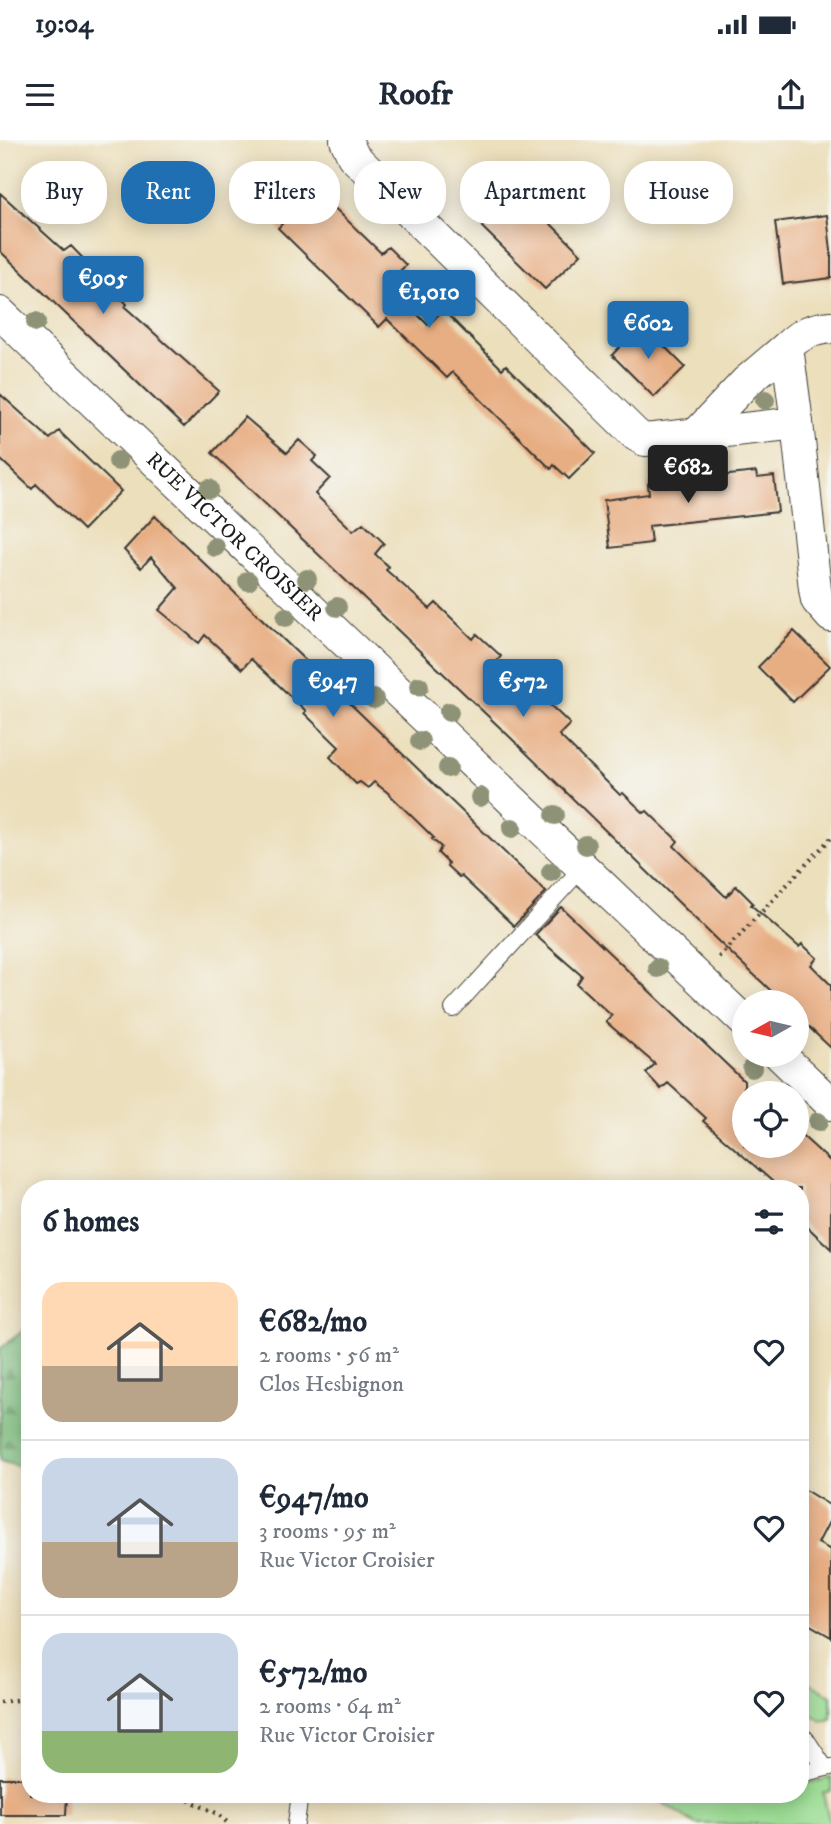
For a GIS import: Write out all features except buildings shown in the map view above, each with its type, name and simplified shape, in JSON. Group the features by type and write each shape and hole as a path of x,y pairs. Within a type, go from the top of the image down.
{"street":[{"path":"346,140 353,156 636,435 645,440 656,440 797,423"},
{"name":"RUE VICTOR CROISIER","path":"0,313 732,1010"},
{"path":"696,435 765,364 797,337 811,329 831,327"},
{"path":"787,347 815,589 817,600 831,616"},
{"path":"794,1068 831,1104"}],"lane":[{"path":"453,1009 582,868"},
{"path":"809,1743 828,1768 809,1772"},
{"path":"296,1824 299,1803"}],"path":[{"path":"699,978 831,838"},
{"path":"0,1702 21,1699"},
{"path":"195,1803 218,1814 229,1824"}],"green space":[{"path":"21,1332 21,1467 0,1461 0,1349"},
{"path":"809,1683 831,1696 831,1719 822,1721 809,1713"},
{"path":"831,1778 831,1791 823,1793 830,1824 696,1824 663,1803 809,1803 809,1783"}]}
